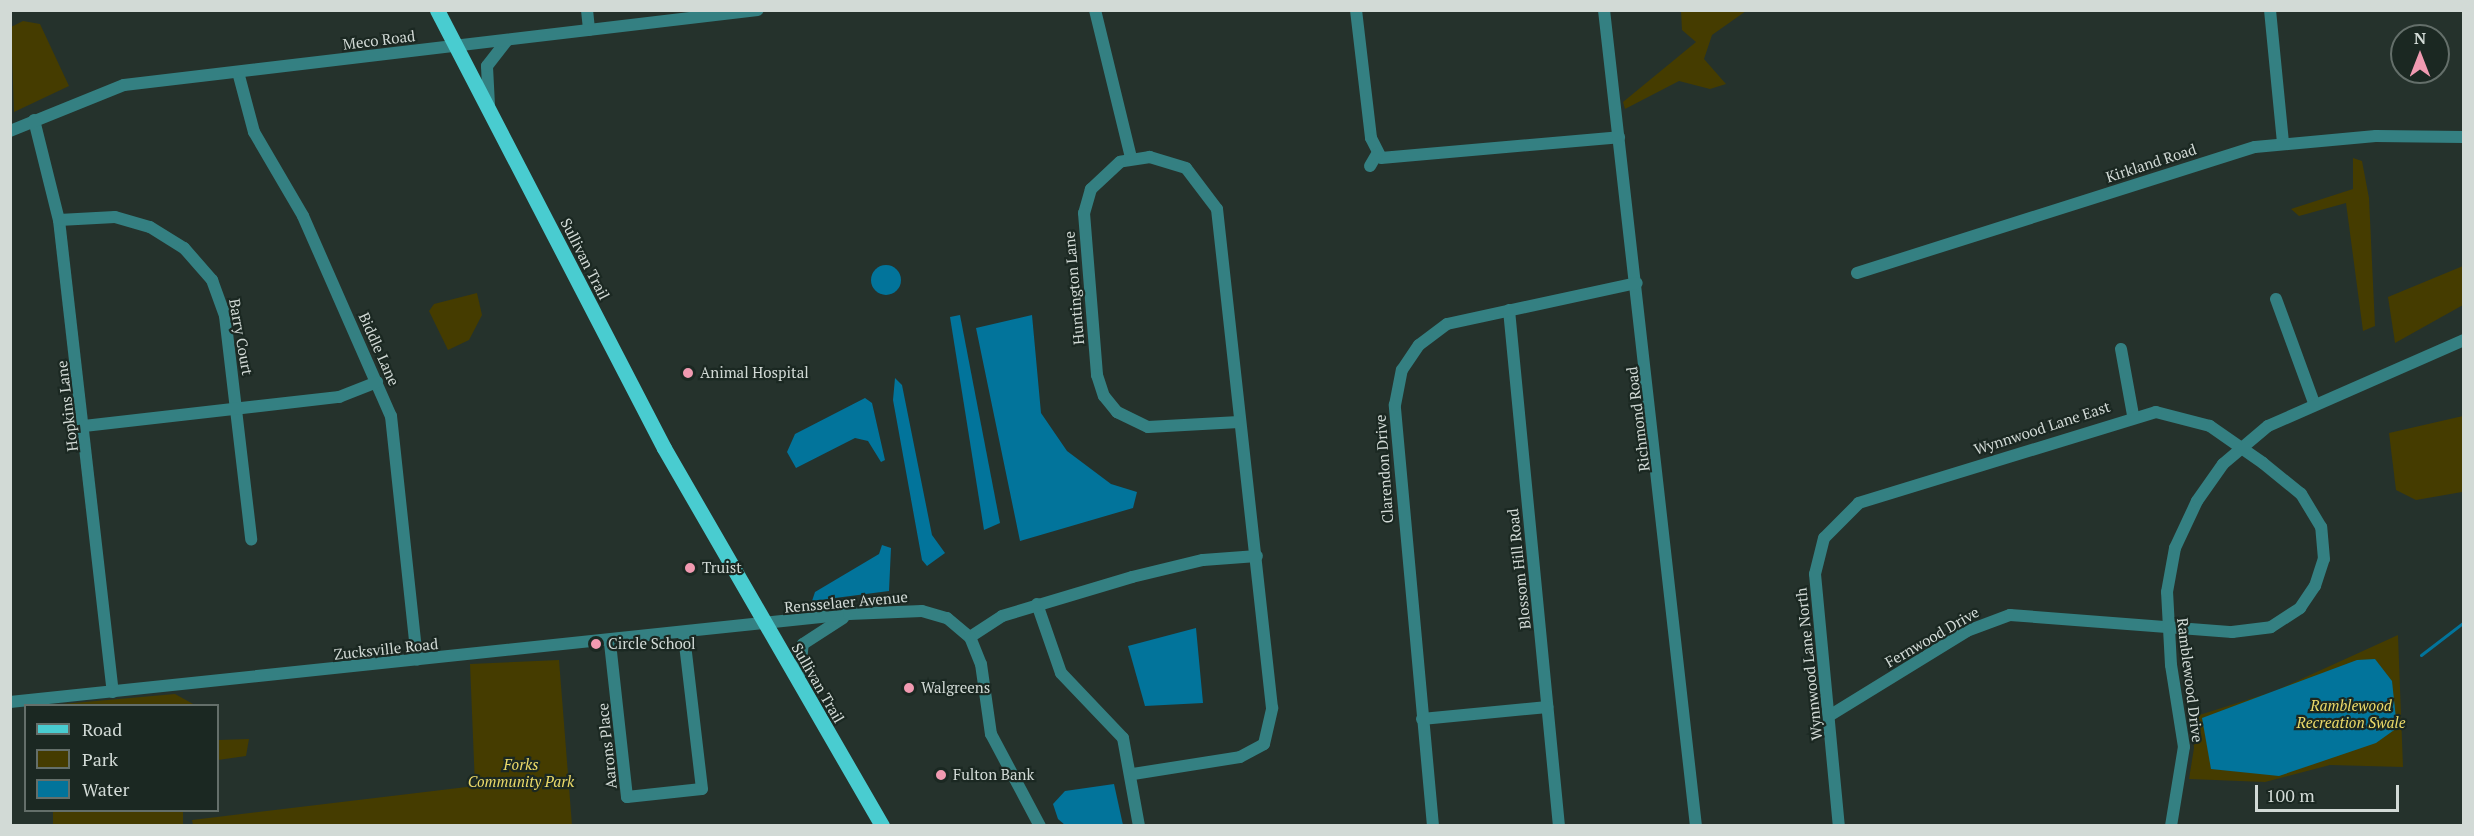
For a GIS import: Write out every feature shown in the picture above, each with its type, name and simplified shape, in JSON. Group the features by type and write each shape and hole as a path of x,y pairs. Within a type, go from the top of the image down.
{"main road":[{"name":"Sullivan Trail","path":"437,10 458,46 707,523 764,625 882,825"}],"street":[{"path":"587,10 589,30"},
{"path":"1095,10 1131,158 1150,157 1186,168 1213,198 1257,556 1272,701 1264,744 1223,763 1133,774"},
{"path":"1356,10 1377,154 1370,166"},
{"name":"Richmond Road","path":"1604,10 1696,825"},
{"path":"2270,10 2283,142"},
{"name":"Meco Road","path":"10,131 124,86 751,11"},
{"path":"490,109 487,66 507,40"},
{"name":"Biddle Lane","path":"238,72 254,132 303,216 377,382 394,432 417,660"},
{"name":"Hopkins Lane","path":"34,120 59,220 113,692"},
{"path":"1377,154 1398,160 1619,137"},
{"name":"Kirkland Road","path":"1857,273 2232,153 2283,142 2463,137"},
{"name":"Huntington Lane","path":"1131,158 1100,178 1084,213 1097,375 1104,396 1117,412 1148,427 1239,422"},
{"name":"Barry Court","path":"59,220 134,221 170,238 201,263 222,303 237,409 251,539"},
{"name":"Clarendon Drive","path":"1433,825 1422,719 1397,384 1419,345 1446,324 1636,282"},
{"path":"2276,299 2314,403"},
{"name":"Blossom Hill Road","path":"1509,310 1559,825"},
{"name":"Ramblewood Drive","path":"2171,825 2184,747 2167,628 2167,592 2181,531 2213,477 2241,448 2268,426 2314,403 2415,366 2463,340"},
{"path":"2121,349 2133,415"},
{"path":"84,426 339,397 377,382"},
{"name":"Wynnwood Lane East","path":"1850,510 1872,497 2133,415 2161,412 2200,421 2241,448"},
{"path":"2167,628 2265,629 2290,616 2315,586 2324,559 2315,514 2291,485 2241,448"},
{"name":"Wynnwood Lane North","path":"1839,825 1815,574 1824,538 1850,510"},
{"path":"970,637 1002,616 1037,604 1184,564 1257,556"},
{"path":"1037,604 1054,662 1123,738 1133,774 1139,825"},
{"name":"Rensselaer Avenue","path":"764,625 849,614 922,611 947,618 970,637 981,664 991,734 1040,825"},
{"path":"799,684 803,644 849,614"},
{"name":"Fernwood Drive","path":"1829,716 1967,631 2010,615 2167,628"},
{"name":"Zucksville Road","path":"10,702 684,635 764,625"},
{"name":"Aarons Place","path":"610,642 627,797 702,789 684,635"},
{"path":"1422,719 1547,707"}],"green space":[{"path":"1681,11 1746,11 1712,35 1704,59 1726,84 1710,89 1679,81 1625,109 1623,102 1696,42 1682,30"},
{"path":"23,21 40,24 69,86 14,112 11,27"},
{"path":"2353,158 2362,161 2369,198 2375,326 2363,331 2346,203 2299,216 2291,209 2353,189"},
{"path":"2463,266 2463,305 2395,343 2388,297"},
{"path":"477,293 482,315 469,340 448,350 429,311 434,304"},
{"path":"2463,416 2462,492 2416,500 2396,490 2389,433"},
{"name":"Ramblewood Recreation Swale","path":"2398,635 2403,767 2330,765 2265,782 2189,779 2194,748 2190,718 2275,691"},
{"name":"Forks Community Park","path":"559,660 572,825 193,825 192,820 475,786 470,664"},
{"path":"175,694 193,704 62,704"},
{"path":"249,739 246,756 219,760 219,740"},
{"path":"53,812 183,812 183,825 53,825"}],"water":[{"path":"886,265 897,269 901,280 897,291 886,295 875,291 871,280 875,269"},
{"path":"960,315 1000,523 984,530 950,317"},
{"path":"1032,315 1041,413 1067,451 1111,484 1137,492 1133,508 1020,541 976,328"},
{"path":"895,378 902,385 932,535 945,553 927,566 922,560 893,400"},
{"path":"865,398 872,403 885,460 881,462 868,441 855,438 796,468 787,452 795,434"},
{"path":"882,545 891,548 889,591 812,601 815,592 879,554"},
{"path":"1196,628 1203,703 1145,706 1128,646"},
{"name":"Ramblewood Recreation Swale","path":"2375,659 2392,681 2397,728 2376,743 2279,776 2211,769 2202,718 2357,660"},
{"path":"1114,784 1123,825 1065,825 1058,819 1053,804 1065,791"}],"waterway":[{"path":"2421,655 2464,622"}],"place":[{"name":"Animal Hospital","path":"688,373"},
{"name":"Truist","path":"690,568"},
{"name":"Circle School","path":"596,644"},
{"name":"Walgreens","path":"909,688"},
{"name":"Fulton Bank","path":"941,775"}]}
